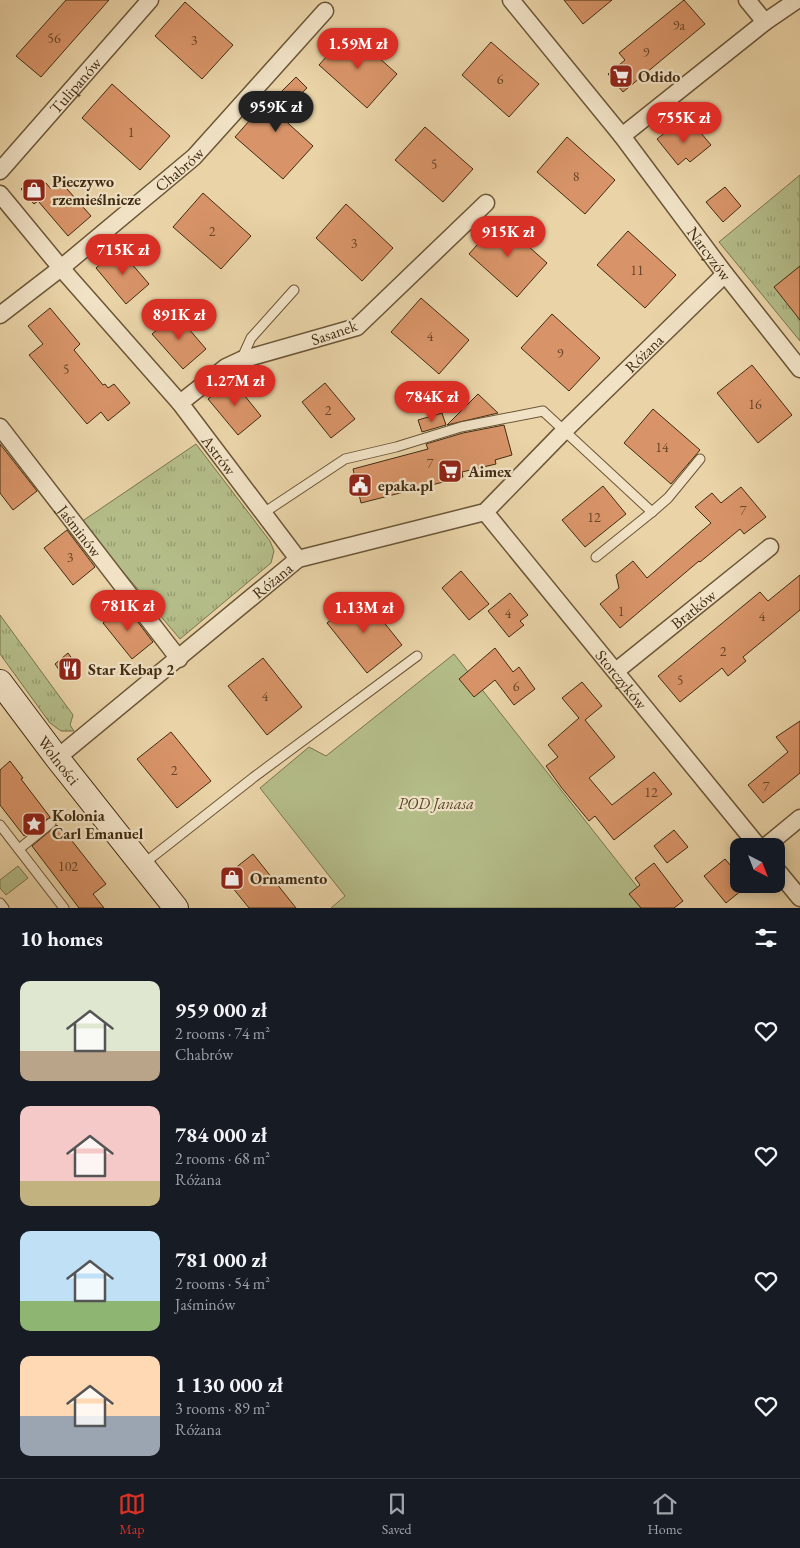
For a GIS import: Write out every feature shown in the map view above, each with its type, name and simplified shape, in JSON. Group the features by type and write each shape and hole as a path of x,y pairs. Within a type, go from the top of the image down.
{"street":[{"name":"Tulipanów","path":"0,171 150,0"},
{"name":"Narcyzów","path":"511,0 622,136 725,274 800,369"},
{"path":"747,0 765,22"},
{"path":"622,136 765,22 797,0"},
{"name":"Chabrów","path":"60,268 194,157 325,12"},
{"name":"Astrów","path":"0,194 60,268 180,403 262,514 298,559"},
{"name":"Sasanek","path":"180,403 226,367 241,360 357,327 486,203"},
{"path":"0,315 60,268"},
{"name":"Różana","path":"57,758 298,559 485,512 725,274"},
{"name":"Jaśminów","path":"0,428 179,659"},
{"name":"Storczyków","path":"485,512 752,838"},
{"name":"Bratków","path":"616,671 770,547"},
{"name":"Wolności","path":"0,682 142,866 170,906"},
{"path":"776,838 800,818"},
{"path":"785,880 800,898"}],"lane":[{"path":"241,360 251,338 294,290"},
{"path":"262,514 345,459 396,447 453,429 543,411 652,512"},
{"path":"596,557 668,498 700,459"},
{"path":"142,866 254,777 417,656"},
{"path":"19,849 51,824"},
{"path":"0,825 64,908"},
{"path":"0,903 4,908"}],"green space":[{"path":"800,175 800,341 719,242"},
{"path":"196,444 270,541 274,551 271,563 180,639 81,522"},
{"path":"0,615 73,715 70,725 74,731 61,731 50,723 0,654"},
{"name":"POD Janasa","path":"454,654 654,908 331,908 345,896 260,788 309,747 326,756"},
{"path":"18,866 28,878 6,895 0,888 0,880"}],"building":[{"path":"66,0 109,0 41,77 16,56"},
{"path":"564,0 612,0 583,24"},
{"path":"684,0 705,24 623,92 608,74 625,60 619,53"},
{"path":"185,2 233,45 202,79 155,36"},
{"path":"349,31 397,74 367,108 319,65"},
{"path":"491,42 539,84 509,117 462,75"},
{"path":"296,77 307,88 279,115 313,146 283,179 235,137 265,103 268,105"},
{"path":"112,84 170,136 140,170 82,118"},
{"path":"676,124 685,135 695,126 711,145 690,162 686,158 678,165 657,139"},
{"path":"425,127 473,169 443,202 395,160"},
{"path":"567,137 615,180 585,214 537,172"},
{"path":"29,181 46,183 51,189 60,181 91,216 68,236 38,201 34,204 21,189"},
{"path":"725,187 741,206 723,222 706,202"},
{"path":"203,193 251,236 221,269 173,227"},
{"path":"346,204 393,248 362,281 316,238"},
{"path":"499,220 547,263 517,297 469,254"},
{"path":"628,231 676,275 645,308 597,265"},
{"path":"119,249 149,284 126,304 96,268"},
{"path":"800,266 800,320 774,287"},
{"path":"421,298 469,340 439,374 391,332"},
{"path":"50,308 80,344 74,350 103,385 105,384 108,388 114,384 130,403 108,421 101,412 87,424 29,355 43,344 28,326"},
{"path":"176,314 206,349 183,369 152,334"},
{"path":"552,314 600,358 569,391 521,348"},
{"path":"752,365 792,415 758,443 717,393"},
{"path":"232,380 261,416 238,435 208,399"},
{"path":"325,383 355,419 331,438 302,402"},
{"path":"478,394 498,413 447,425"},
{"path":"653,409 700,450 671,484 624,443"},
{"path":"442,413 446,425 422,432 418,420"},
{"path":"504,425 512,455 495,460 496,464 462,472 463,477 361,503 353,469 428,449 426,444 463,433"},
{"path":"0,444 37,491 13,510 0,493"},
{"path":"603,486 626,514 585,547 562,520"},
{"path":"741,487 766,517 744,534 740,529 620,628 600,604 619,588 616,575 633,561 647,578 711,523 695,507 712,493 721,503"},
{"path":"67,530 95,567 73,585 44,548"},
{"path":"461,571 489,604 469,620 442,588"},
{"path":"800,575 800,610 743,657 746,661 728,676 722,668 680,702 658,676 760,592 768,601"},
{"path":"510,593 528,615 520,621 524,625 509,637 488,611"},
{"path":"362,595 402,645 367,673 327,623"},
{"path":"125,605 153,642 132,659 103,623"},
{"path":"495,648 513,672 519,667 535,689 514,705 495,680 474,697 459,679"},
{"path":"68,653 78,667 64,677 55,664"},
{"path":"263,658 302,707 267,735 228,686"},
{"path":"582,682 602,706 585,720 615,757 589,778 612,805 654,772 672,794 614,840 595,816 589,821 546,766 558,757 548,745 579,718 562,698"},
{"path":"800,721 800,773 763,803 748,785 788,752 776,737"},
{"path":"171,732 211,781 177,808 137,759"},
{"path":"10,761 23,778 21,779 50,817 24,836 0,805 0,770"},
{"path":"57,825 59,828 61,827 106,884 93,894 104,908 79,908 32,846"},
{"path":"674,830 688,847 667,863 654,846"},
{"path":"253,854 296,908 249,908 224,877"},
{"path":"725,859 730,865 730,893 738,893 726,903 704,876"},
{"path":"654,863 683,901 674,908 641,908 629,894 640,885 635,878"}],"place":[{"name":"Odido","path":"621,76"},
{"name":"Pieczywo rzemieślnicze","path":"34,190"},
{"name":"Aimex","path":"450,471"},
{"name":"epaka.pl","path":"360,485"},
{"name":"Star Kebap 2","path":"70,669"},
{"name":"Kolonia Carl Emanuel","path":"34,824"},
{"name":"Ornamento","path":"232,878"}]}
